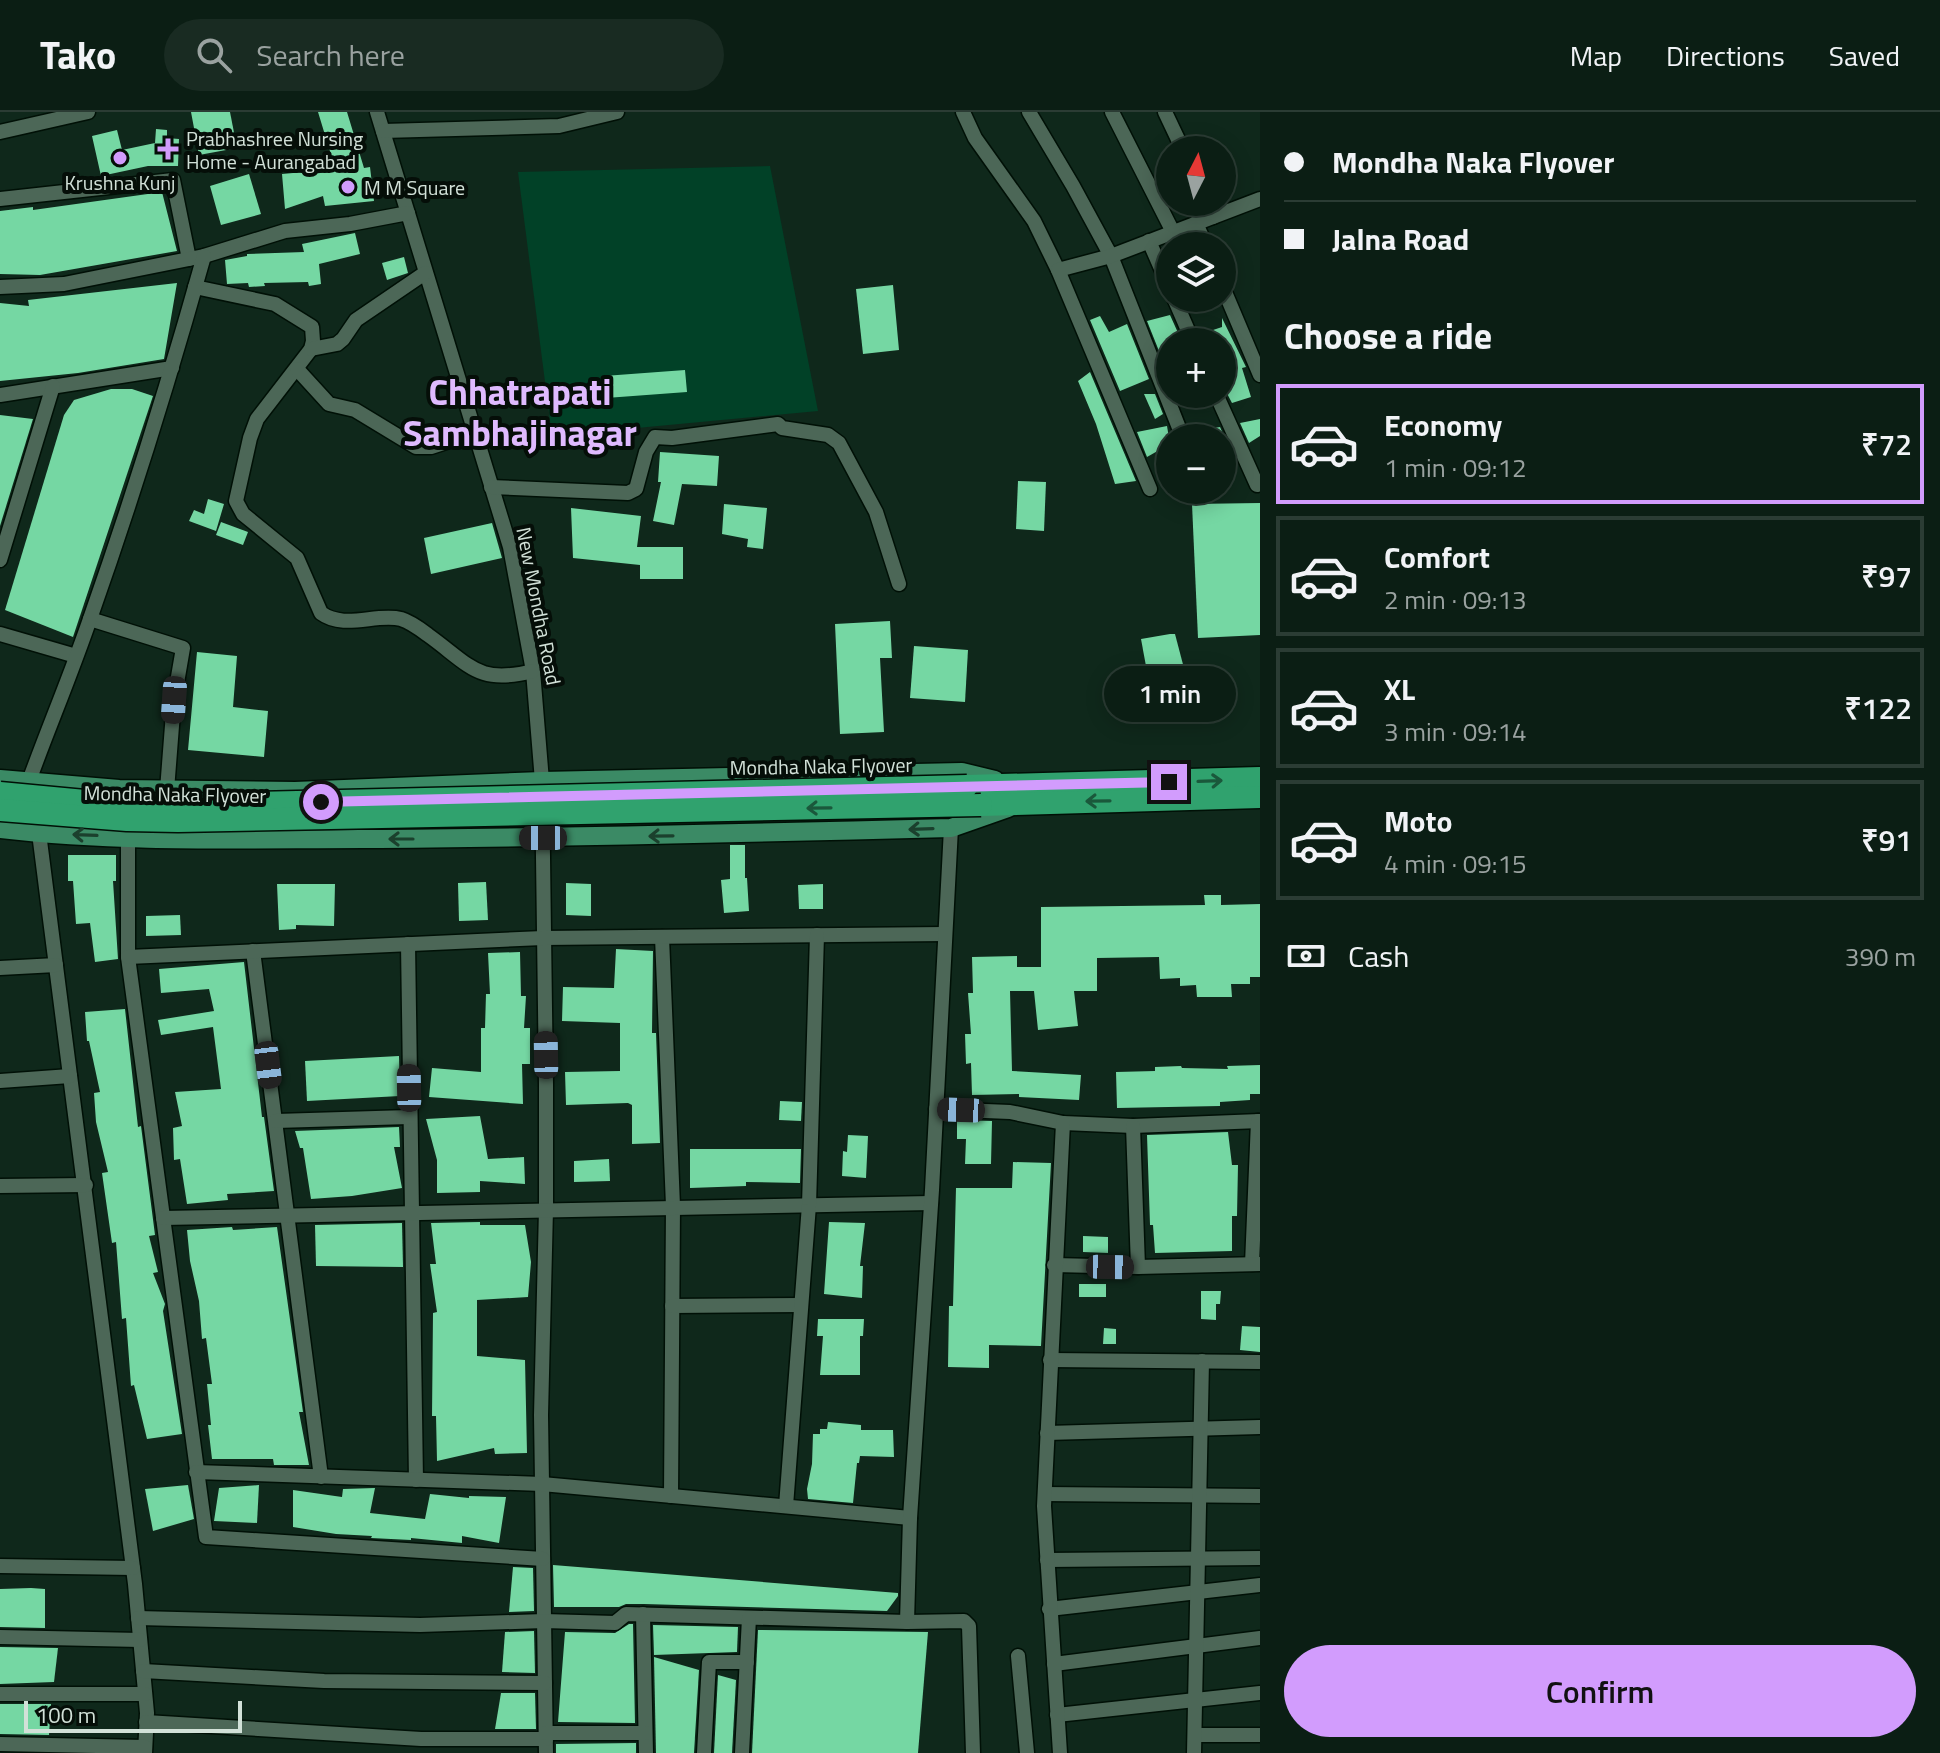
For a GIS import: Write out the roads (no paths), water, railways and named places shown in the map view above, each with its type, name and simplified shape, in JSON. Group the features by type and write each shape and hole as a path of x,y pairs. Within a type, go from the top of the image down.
{"highway":[{"path":"1021,795 1260,778"},
{"name":"Mondha Naka Flyover","path":"0,793 106,803 174,805 967,786 1021,795"},
{"path":"1021,795 1260,797"},
{"name":"Mondha Naka Flyover","path":"0,810 178,821 981,805 1021,795"}],"main road":[{"path":"0,779 119,789 295,791 542,781 962,772 1021,795"},
{"path":"0,829 190,840 543,838 951,828 1021,795"}],"street":[{"path":"0,132 88,112"},
{"name":"New Mondha Road","path":"377,112 510,547 533,671 542,781 543,838 546,1209 541,1415 546,1742"},
{"path":"383,131 559,126 617,112"},
{"path":"963,112 975,138 1034,221 1058,270 1150,489"},
{"path":"1029,112 1111,256 1177,424"},
{"path":"1112,112 1173,232 1260,199"},
{"path":"1165,112 1176,136"},
{"path":"0,199 173,180 196,258 195,287 172,368 90,619 29,781"},
{"path":"0,287 64,284 196,258 285,231 350,224 408,213"},
{"path":"1196,223 1200,232"},
{"path":"1058,270 1111,256 1156,238"},
{"path":"1149,241 1156,257"},
{"path":"311,349 337,344 356,320 425,273"},
{"path":"195,287 275,304 312,327 311,349 257,419 237,492 238,508 297,558 318,607 327,617 337,620 402,619 415,625 482,675 509,677 533,671"},
{"path":"1233,312 1260,375"},
{"path":"0,395 172,368"},
{"path":"297,369 329,404 355,410 416,447 431,447 474,433"},
{"path":"0,560 53,386"},
{"path":"1222,408 1257,485"},
{"path":"491,487 628,493 636,489 646,452 655,437 672,438 778,424 782,428 828,435 839,443 876,512 899,584"},
{"path":"90,619 183,648 174,700 167,790"},
{"path":"0,634 76,656"},
{"path":"907,1622 910,1518 951,828"},
{"path":"0,1744 145,1750 145,1694 133,1568 39,833"},
{"path":"128,837 128,957 206,1537 543,1559"},
{"path":"128,957 543,938 945,934"},
{"path":"786,1506 809,1205 817,935"},
{"path":"662,937 673,1206 671,1496"},
{"path":"408,944 416,1480"},
{"path":"253,951 321,1477"},
{"path":"0,968 56,965"},
{"path":"0,1081 70,1076"},
{"path":"936,1109 1010,1112 1063,1123 1133,1126 1259,1121 1256,1264 1138,1267 1054,1265"},
{"path":"276,1121 409,1117"},
{"path":"1060,1753 1049,1609 1045,1494 1063,1123"},
{"path":"1133,1126 1138,1267"},
{"path":"0,1186 86,1185"},
{"path":"163,1218 931,1203"},
{"path":"672,1306 801,1305"},
{"path":"1050,1360 1260,1362"},
{"path":"1194,1753 1202,1361"},
{"path":"1047,1433 1260,1427"},
{"path":"196,1472 542,1484 910,1518"},
{"path":"1045,1494 1260,1496"},
{"path":"1047,1560 1260,1558"},
{"path":"0,1566 133,1568"},
{"path":"1049,1609 1260,1585"},
{"path":"138,1618 420,1625 544,1621 615,1623 626,1614 643,1614 967,1622 973,1753"},
{"path":"643,1614 646,1753"},
{"path":"742,1753 749,1618"},
{"path":"0,1637 140,1640"},
{"path":"1054,1664 1260,1638"},
{"path":"1018,1656 1027,1753"},
{"path":"704,1753 709,1662 747,1662"},
{"path":"143,1671 324,1681 545,1683"},
{"path":"1057,1715 1260,1693"},
{"path":"0,1694 145,1694"},
{"path":"146,1722 421,1739 546,1742 645,1733"},
{"path":"1195,1735 1260,1735"}],"place":[{"name":"Prabhashree Nursing Home - Aurangabad","path":"168,149"},
{"name":"Krushna Kunj","path":"120,158"},
{"name":"M M Square","path":"348,187"}],"district":[{"name":"Chhatrapati Sambhajinagar","path":"520,412"}]}
